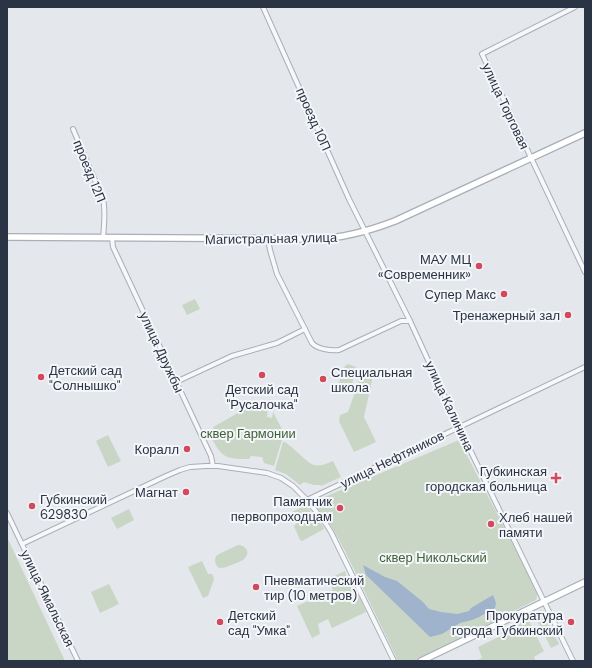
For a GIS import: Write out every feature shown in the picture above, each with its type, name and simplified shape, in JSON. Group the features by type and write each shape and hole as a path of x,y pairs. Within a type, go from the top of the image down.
{"main road":[{"name":"Магистральная улица","path":"7,237 268,239 340,238 365,232 406,217 585,133"},
{"path":"421,661 585,582"}],"street":[{"name":"проезд 10П","path":"263,7 365,232"},
{"name":"улица Торговая","path":"575,7 482,54 585,272"},
{"name":"проезд 12П","path":"73,129 103,199 103,238"},
{"name":"улица Калинина","path":"365,232 410,321 459,427 573,661"},
{"name":"улица Дружбы","path":"112,238 112,246 114,251 211,456 213,466"},
{"path":"268,239 276,270 305,330 316,347 336,350 342,349 401,321 410,321"},
{"path":"176,382 232,356 277,343 305,330"},
{"name":"улица Нефтяников","path":"307,500 585,367"},
{"path":"22,544 175,472 190,468 213,466 254,470 276,476 293,486 307,500 334,536 394,661"},
{"name":"улица Ямальская","path":"7,513 78,661"}],"green space":[{"path":"195,299 200,309 187,315 182,305"},
{"path":"348,364 356,367 357,369 350,389 347,391 339,388 338,385 345,366"},
{"path":"363,369 374,371 364,417 376,442 354,452 339,421 340,415 348,412"},
{"name":"сквер Гармонии","path":"259,401 268,405 267,417 272,418 273,412 284,433 274,466 264,463 262,457 251,456 249,459 241,459 225,456 218,449 211,436 215,433 213,428 215,426"},
{"path":"108,435 121,461 108,467 96,441"},
{"name":"сквер Никольский","path":"459,440 538,593 536,600 415,661 398,661 345,551 332,527 315,505 315,501"},
{"path":"283,442 285,442 313,465 317,466 333,461 341,477 321,486 304,482 300,485 286,474 275,470"},
{"path":"306,505 324,529 302,541 300,540 294,526 298,522 292,512"},
{"path":"129,509 134,520 117,529 111,518"},
{"path":"7,537 65,661 7,661"},
{"path":"238,545 243,546 246,549 247,556 240,561 225,567 217,567 215,560 216,556"},
{"path":"202,561 208,574 212,574 214,579 208,596 203,598 188,567"},
{"path":"345,571 350,586 351,585 358,593 366,612 332,628 328,619 318,624 320,634 312,638 297,606 333,590 328,579"},
{"path":"109,584 119,604 100,613 91,592"},
{"path":"542,610 559,644 551,648 534,614"},
{"path":"527,617 544,651 534,657 536,661 475,661 482,658 478,647 519,627 522,633 517,622"}],"water":[{"path":"363,565 385,577 397,581 423,602 429,609 457,614 469,611 471,608 493,595 496,603 495,608 472,620 460,623 442,634 430,637 366,575"}],"place":[{"name":"МАУ МЦ «Современник»","path":"479,266"},
{"name":"Супер Макс","path":"504,294"},
{"name":"Тренажерный зал","path":"568,315"},
{"name":"Детский сад \"Русалочка\"","path":"262,375"},
{"name":"Детский сад \"Солнышко\"","path":"41,377"},
{"name":"Специальная школа","path":"323,379"},
{"name":"Коралл","path":"187,449"},
{"name":"Губкинская городская больница","path":"556,478"},
{"name":"Магнат","path":"186,492"},
{"name":"Губкинский 629830","path":"32,506"},
{"name":"Памятник первопроходцам","path":"340,508"},
{"name":"Хлеб нашей памяти","path":"491,524"},
{"name":"Пневматический тир (10 метров)","path":"256,587"},
{"name":"Детский сад \"Умка\"","path":"220,622"},
{"name":"Прокуратура города Губкинский","path":"571,622"}]}
